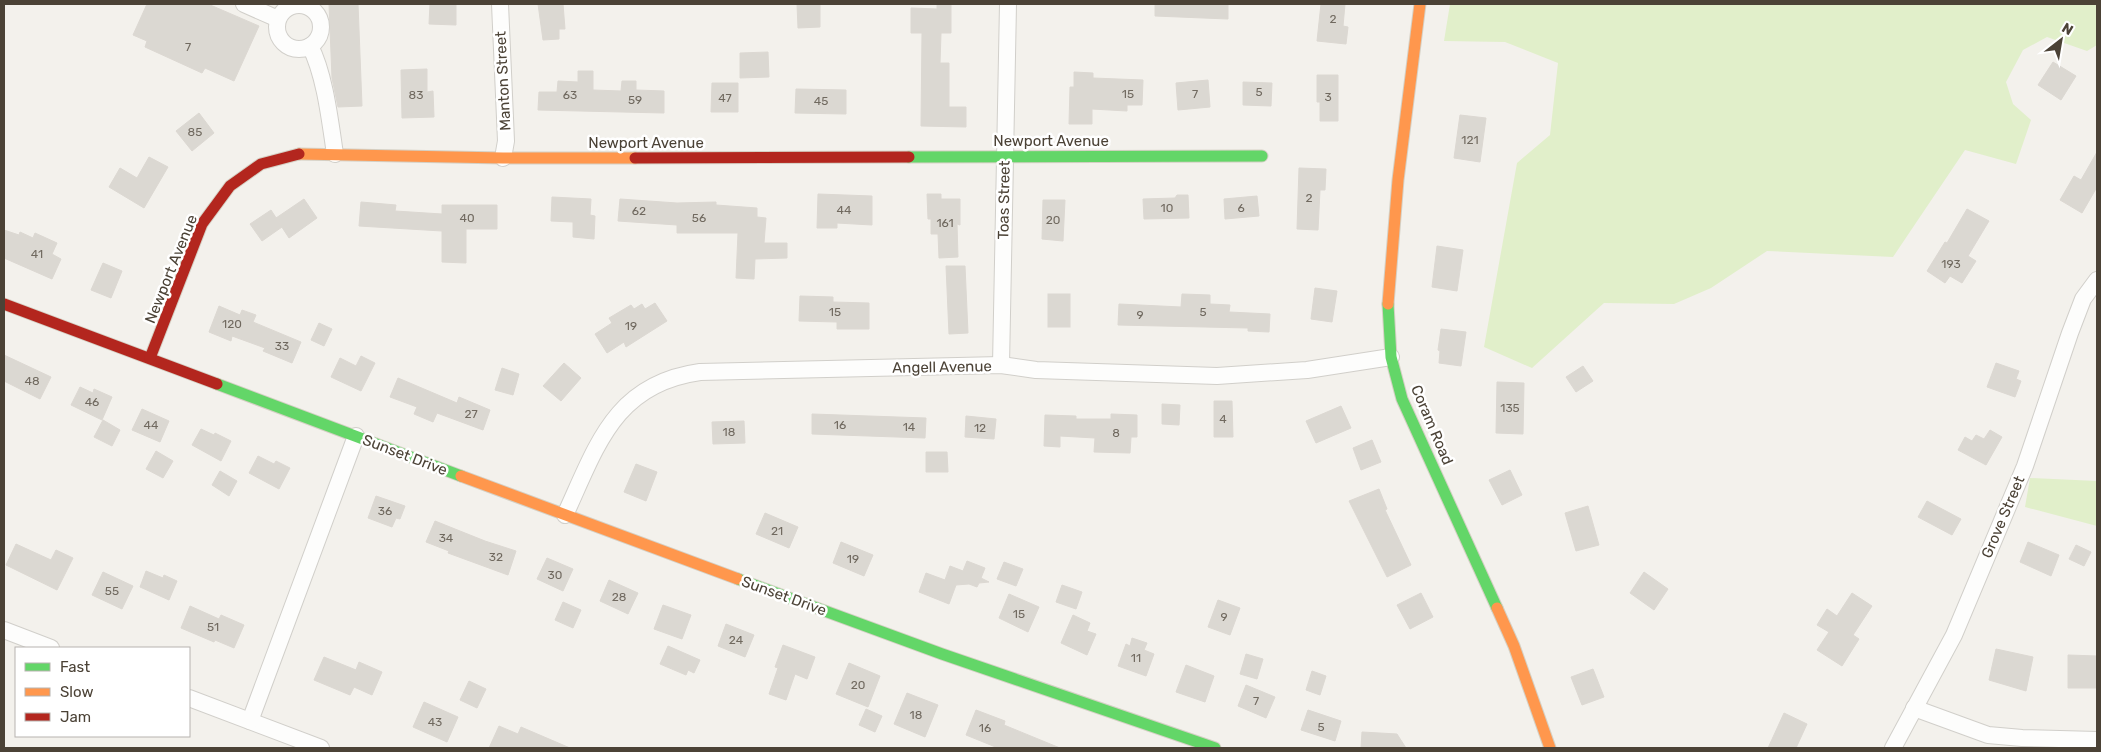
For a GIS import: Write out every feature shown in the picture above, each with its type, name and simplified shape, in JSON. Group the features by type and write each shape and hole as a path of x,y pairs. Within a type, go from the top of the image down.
{"street":[{"path":"244,4 278,20"},
{"name":"Manton Street","path":"500,4 506,142 503,158"},
{"name":"Toas Street","path":"1001,365 1008,4"},
{"name":"Coram Road","path":"1420,4 1398,180 1388,310 1391,357 1402,399 1514,646 1550,748"},
{"path":"293,6 304,6 313,11 319,20 320,30 316,40 310,46 298,49 284,44 277,31 278,20 284,11 293,6"},
{"path":"310,46 315,56 329,115 334,154"},
{"name":"Newport Avenue","path":"150,358 202,224 230,186 260,164 296,154 503,158 1262,156"},
{"name":"Grove Street","path":"1893,748 1954,635 2025,466 2083,299 2097,280"},
{"name":"Sunset Drive","path":"4,304 565,515 942,654 1215,748"},
{"name":"Angell Avenue","path":"565,515 599,440 622,409 658,384 678,375 700,372 1001,365 1036,370 1217,376 1307,370 1391,357"},
{"name":"Sunset Drive","path":"250,721 356,436"},
{"path":"4,630 48,647"},
{"path":"190,698 321,748"},
{"path":"1914,708 1988,735 2097,740"}],"green space":[{"path":"1450,4 2097,4 2097,45 2087,51 2047,37 2023,50 2006,82 2013,104 2031,120 2016,164 1965,150 1893,257 1767,251 1711,288 1674,304 1604,303 1532,368 1484,347 1517,163 1550,135 1558,63 1505,42 1444,41"},
{"path":"2030,478 2097,481 2097,526 2025,507"}],"building":[{"path":"147,4 208,4 259,26 234,81 205,68 202,73 145,47 147,41 133,35"},
{"path":"329,4 358,4 362,106 338,107 332,78"},
{"path":"430,4 456,4 456,25 429,24"},
{"path":"538,4 563,4 565,29 559,29 559,39 543,40"},
{"path":"797,4 820,4 820,27 798,28"},
{"path":"937,4 951,4 951,33 941,33 940,63 949,63 949,107 966,107 966,127 921,126 922,33 911,33 911,8 937,9"},
{"path":"1155,4 1228,4 1228,19 1155,16"},
{"path":"1321,4 1345,4 1343,26 1348,27 1346,44 1317,41"},
{"path":"768,52 769,77 740,78 740,53"},
{"path":"2053,62 2076,76 2061,100 2038,85"},
{"path":"427,69 427,92 433,91 434,117 402,118 401,70"},
{"path":"578,71 593,71 593,90 621,91 622,81 636,81 636,90 664,91 664,113 538,110 539,92 557,92 558,81 578,82"},
{"path":"1074,72 1093,73 1093,78 1143,80 1142,105 1127,105 1127,111 1092,109 1092,124 1069,124 1070,87 1074,87"},
{"path":"1317,75 1338,75 1338,121 1320,121 1320,102 1317,102"},
{"path":"1208,80 1210,107 1178,110 1176,83"},
{"path":"1243,82 1272,83 1271,106 1243,105"},
{"path":"712,83 738,83 738,112 711,112"},
{"path":"796,89 846,90 846,114 795,113"},
{"path":"199,113 214,133 192,151 176,131"},
{"path":"1460,115 1486,118 1480,162 1454,158"},
{"path":"2097,152 2097,187 2082,213 2060,200 2074,176 2081,180"},
{"path":"149,157 168,167 144,208 109,187 120,168 137,178"},
{"path":"1299,168 1326,169 1325,190 1320,190 1318,230 1297,229"},
{"path":"818,194 872,196 872,225 837,223 837,228 817,228"},
{"path":"927,194 941,194 941,199 960,199 960,225 957,224 958,257 939,258 938,234 931,234 931,219 928,219"},
{"path":"1177,195 1188,195 1189,218 1144,219 1143,199 1175,198"},
{"path":"1257,196 1259,216 1225,219 1224,199"},
{"path":"552,197 591,199 590,215 595,216 594,239 573,237 573,222 551,221"},
{"path":"304,199 317,218 289,238 276,218"},
{"path":"620,199 677,203 716,202 716,205 757,208 757,217 766,218 764,243 787,243 787,258 755,259 754,279 736,278 738,233 677,233 677,225 618,221"},
{"path":"1043,200 1065,200 1063,241 1042,239"},
{"path":"361,202 396,205 395,211 442,214 442,205 497,205 497,229 466,229 466,263 442,262 442,231 359,226"},
{"path":"1967,209 1989,221 1968,256 1976,261 1962,283 1950,276 1945,283 1927,271 1945,242 1947,243"},
{"path":"271,210 282,227 262,241 250,224"},
{"path":"4,230 19,235 20,232 33,238 35,233 57,243 52,254 61,259 52,279 4,258"},
{"path":"1437,246 1463,250 1457,291 1432,287"},
{"path":"103,263 122,271 111,298 91,290"},
{"path":"946,266 965,266 968,333 949,334"},
{"path":"1315,288 1337,291 1332,322 1311,319"},
{"path":"1048,294 1070,294 1070,327 1048,327"},
{"path":"1182,294 1210,295 1210,304 1230,305 1229,312 1270,314 1269,332 1248,331 1248,328 1118,325 1119,304 1181,307"},
{"path":"800,296 833,297 833,302 869,303 869,329 837,329 837,322 799,321"},
{"path":"655,303 667,321 626,347 624,342 607,353 595,334 612,323 609,318 631,305 634,309 642,304 645,309"},
{"path":"219,306 240,315 242,310 256,315 253,322 301,342 292,363 263,351 265,348 232,336 231,341 209,332"},
{"path":"319,323 332,329 324,346 311,340"},
{"path":"1441,329 1466,332 1461,366 1439,363 1440,351 1438,350"},
{"path":"4,355 51,377 40,399 4,381"},
{"path":"361,356 375,363 361,391 331,377 340,358 356,366"},
{"path":"564,363 581,378 561,401 543,386"},
{"path":"1996,363 2019,371 2016,379 2021,381 2015,397 1987,387"},
{"path":"1583,366 1593,381 1576,392 1566,377"},
{"path":"502,368 519,374 513,395 495,390"},
{"path":"398,378 457,403 459,397 490,410 483,430 437,413 433,422 414,414 417,407 390,397"},
{"path":"1497,382 1524,383 1523,434 1496,433"},
{"path":"80,387 93,393 94,389 112,397 102,420 71,405"},
{"path":"1214,401 1232,401 1233,437 1214,437"},
{"path":"1162,404 1180,405 1179,425 1162,424"},
{"path":"1341,406 1351,428 1316,443 1306,421"},
{"path":"142,409 169,421 160,442 132,430"},
{"path":"812,414 926,418 925,438 812,434"},
{"path":"1111,414 1137,415 1137,437 1131,437 1130,453 1094,452 1095,438 1060,436 1060,447 1044,446 1045,415 1076,416 1076,419 1111,419"},
{"path":"966,416 996,419 994,439 965,437"},
{"path":"103,420 120,430 112,446 94,437"},
{"path":"744,421 745,443 713,444 712,422"},
{"path":"201,429 231,441 221,461 192,445"},
{"path":"1990,430 2002,437 1986,465 1958,450 1965,437 1972,441 1976,435 1984,439"},
{"path":"1372,440 1381,462 1361,470 1353,448"},
{"path":"156,451 173,461 163,478 146,469"},
{"path":"926,452 947,452 948,472 926,472"},
{"path":"258,456 274,464 276,461 290,468 279,489 249,473"},
{"path":"636,464 657,472 646,501 624,492"},
{"path":"1510,470 1522,495 1502,505 1489,480"},
{"path":"220,471 237,481 229,496 212,485"},
{"path":"1379,489 1387,509 1385,510 1411,565 1387,577 1349,501"},
{"path":"376,496 405,506 400,519 396,518 392,527 368,518"},
{"path":"1927,501 1961,519 1952,535 1918,517"},
{"path":"1588,506 1599,545 1576,551 1565,513"},
{"path":"765,513 798,527 789,548 756,534"},
{"path":"435,521 516,551 508,575 448,553 449,551 426,542"},
{"path":"841,542 873,555 864,576 833,563"},
{"path":"2028,542 2059,555 2051,576 2020,562"},
{"path":"16,544 51,560 56,550 73,558 57,590 6,565"},
{"path":"2076,545 2091,552 2084,566 2069,559"},
{"path":"547,558 573,569 563,591 537,579"},
{"path":"967,561 985,568 981,578 989,582 979,583 977,587 969,584 956,585 949,604 919,592 926,573 945,580 950,566 963,571"},
{"path":"1004,562 1023,569 1016,586 997,579"},
{"path":"146,571 163,578 164,575 177,581 169,600 140,587"},
{"path":"103,572 133,586 122,609 92,595"},
{"path":"1644,572 1668,589 1654,610 1630,593"},
{"path":"609,580 638,593 628,614 600,601"},
{"path":"1062,585 1082,592 1076,609 1056,602"},
{"path":"1421,593 1433,617 1410,629 1397,605"},
{"path":"1852,593 1872,606 1853,635 1859,639 1842,666 1817,650 1829,632 1817,625 1827,609 1837,616"},
{"path":"1009,594 1039,607 1028,632 999,618"},
{"path":"1218,600 1240,608 1230,635 1208,627"},
{"path":"563,602 581,610 573,628 555,620"},
{"path":"663,605 691,615 682,639 654,629"},
{"path":"190,606 219,619 221,615 244,625 234,648 181,628"},
{"path":"1073,615 1090,623 1087,631 1096,634 1087,655 1061,643"},
{"path":"726,624 754,635 745,657 718,646"},
{"path":"1132,638 1147,643 1144,650 1154,654 1146,676 1118,666 1126,644 1130,646"},
{"path":"783,645 815,657 807,679 795,674 786,700 769,694 778,668 775,667"},
{"path":"668,646 700,660 694,673 688,670 686,675 660,664"},
{"path":"1996,649 2033,657 2026,691 1989,680"},
{"path":"1246,654 1263,659 1257,679 1240,674"},
{"path":"2068,655 2097,656 2097,688 2068,688"},
{"path":"324,657 356,670 359,662 382,672 372,695 354,687 350,695 314,680"},
{"path":"849,663 880,676 868,707 836,694"},
{"path":"1186,665 1214,676 1205,702 1176,692"},
{"path":"1593,669 1604,697 1582,705 1571,677"},
{"path":"1312,671 1326,676 1320,695 1306,690"},
{"path":"469,681 486,689 477,708 460,700"},
{"path":"1246,685 1275,697 1266,718 1238,706"},
{"path":"907,693 938,705 925,737 894,724"},
{"path":"424,702 458,717 447,742 413,727"},
{"path":"866,709 882,716 875,732 859,725"},
{"path":"976,710 1005,721 1004,725 1060,748 998,748 966,735"},
{"path":"1308,710 1341,721 1335,741 1301,730"},
{"path":"1784,713 1807,724 1796,748 1768,748"},
{"path":"499,726 518,734 521,727 570,748 489,748"},
{"path":"1362,732 1397,734 1406,748 1361,748"}],"traffic: fast":[{"path":"909,157 1262,156"},
{"path":"1388,304 1391,357 1402,399 1497,608"},
{"path":"217,384 461,476"},
{"path":"738,579 942,654 1215,748"}],"traffic: slow":[{"path":"1388,304 1398,180 1420,4"},
{"path":"299,154 503,158 635,158"},
{"path":"461,476 738,579"},
{"path":"1497,608 1514,646 1550,748"}],"traffic: jam":[{"path":"150,358 202,224 230,186 261,164 299,154"},
{"path":"635,158 909,157"},
{"path":"4,304 217,384"}]}
